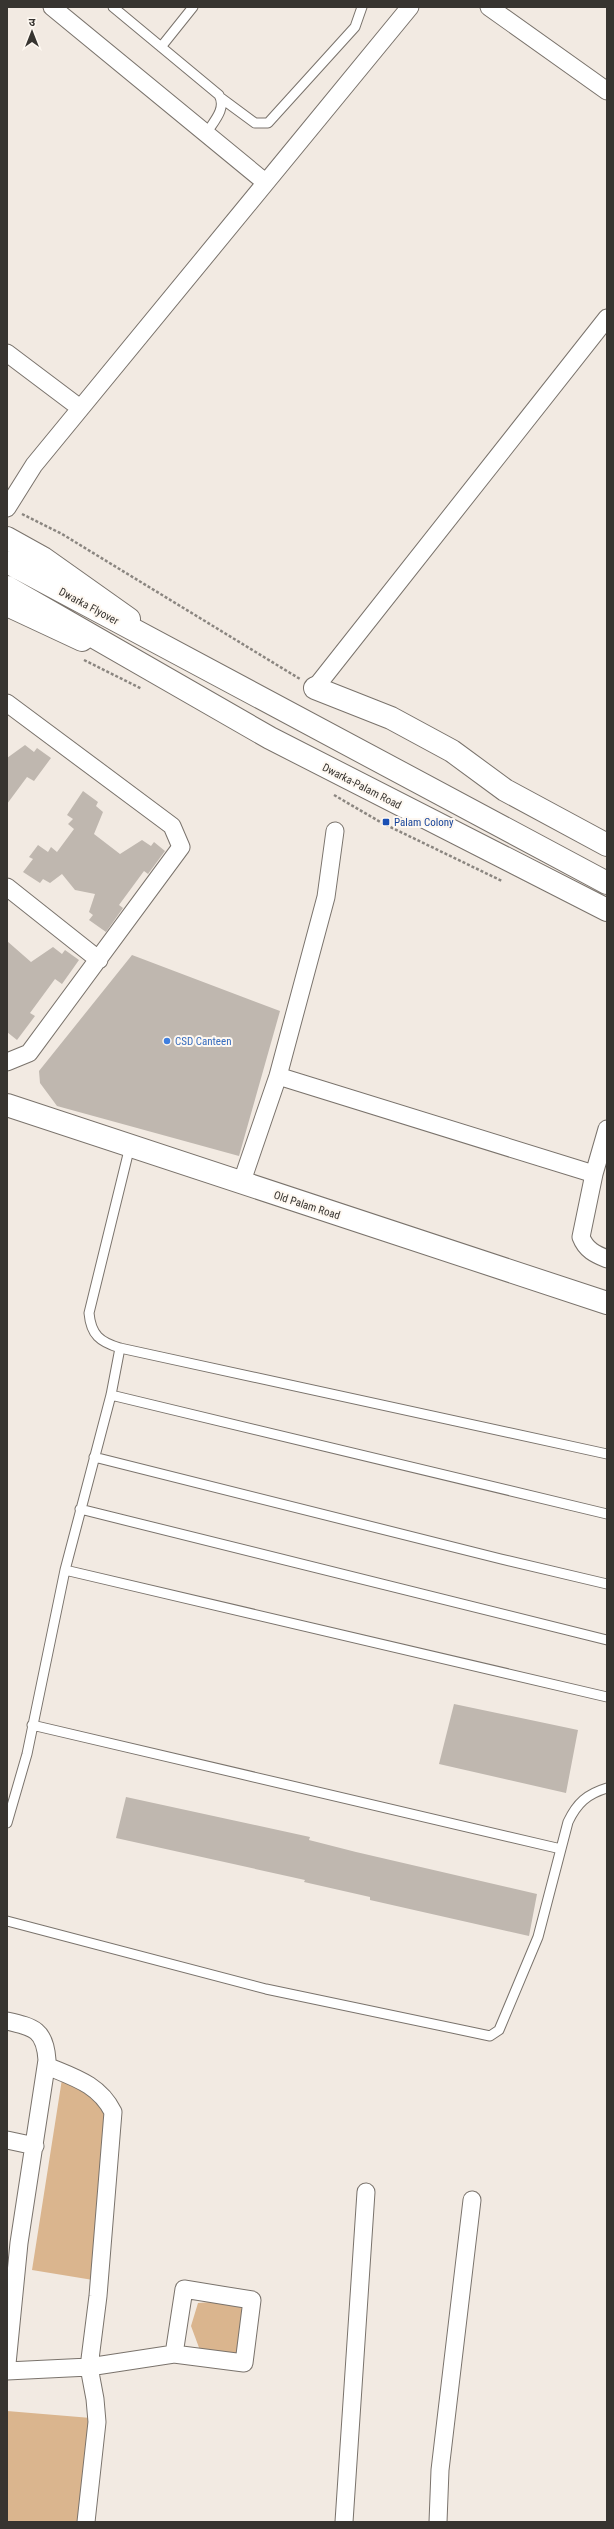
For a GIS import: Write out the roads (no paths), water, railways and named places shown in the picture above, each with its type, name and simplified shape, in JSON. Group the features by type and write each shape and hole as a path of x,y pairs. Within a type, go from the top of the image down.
{"main road":[{"path":"7,538 43,558 172,650 607,883"},
{"name":"Dwarka Flyover","path":"7,562 172,650"},
{"name":"Dwarka Flyover","path":"7,587 164,677"},
{"path":"7,605 164,677"},
{"name":"Dwarka-Palam Road","path":"164,677 270,738 607,910"},
{"path":"316,688 391,718 452,751 505,790 607,845"},
{"name":"Old Palam Road","path":"7,1105 241,1184 607,1303"}],"street":[{"path":"52,7 265,182"},
{"path":"7,508 34,465 410,7"},
{"path":"489,7 607,91"},
{"path":"316,688 607,318"},
{"path":"7,353 80,408"},
{"path":"7,703 172,826 181,847 30,1053 7,1062"},
{"path":"241,1184 278,1076 326,897 336,831"},
{"path":"7,887 99,960"},
{"path":"278,1076 594,1174"},
{"path":"607,1129 594,1174 581,1237 584,1245 591,1252 607,1259"},
{"path":"7,2022 28,2026 40,2033 47,2051 47,2066 35,2146 13,2243 7,2364"},
{"path":"47,2066 84,2081 95,2088 113,2112 98,2289 89,2367 93,2384 97,2422 86,2522"},
{"path":"7,2140 35,2146"},
{"path":"344,2522 366,2192"},
{"path":"438,2522 440,2470 472,2200"},
{"path":"7,2371 89,2367 174,2354 244,2363 252,2300 184,2289 174,2354"}],"lane":[{"path":"113,7 221,98 256,123 268,124 355,27 362,7"},
{"path":"161,47 192,7"},
{"path":"206,134 220,111 221,98"},
{"path":"130,1146 89,1313 90,1324 99,1340 120,1348 607,1454"},
{"path":"7,1823 32,1725 65,1570 111,1395 120,1348"},
{"path":"111,1395 607,1514"},
{"path":"94,1457 493,1558 607,1584"},
{"path":"80,1509 607,1640"},
{"path":"65,1570 607,1696"},
{"path":"32,1725 561,1849"},
{"path":"7,1921 266,1988 490,2036 499,2030 538,1937 568,1822 574,1809 586,1796 607,1788"}],"place":[{"name":"Palam Colony","path":"386,822"},
{"name":"CSD Canteen","path":"167,1041"}]}
